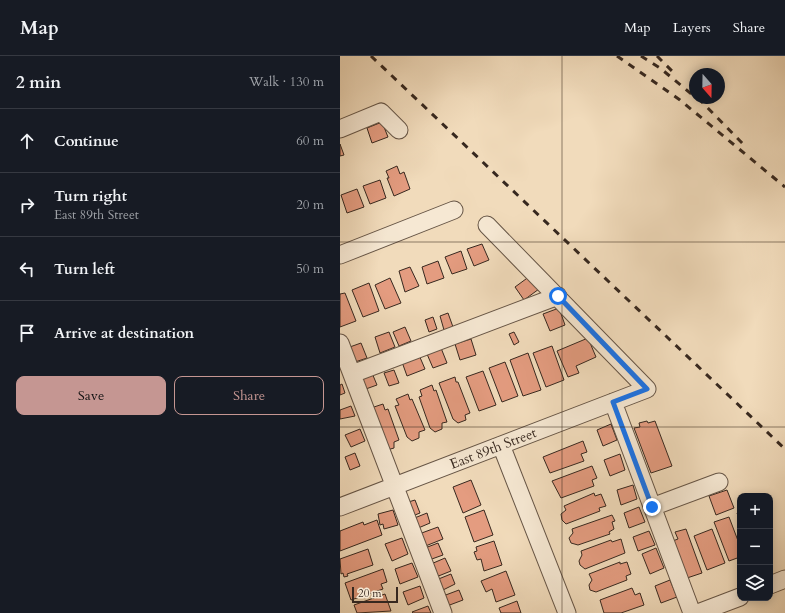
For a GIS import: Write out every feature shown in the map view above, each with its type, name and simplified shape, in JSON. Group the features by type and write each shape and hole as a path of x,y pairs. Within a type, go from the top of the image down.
{"street":[{"path":"340,129 381,112 399,130"},
{"path":"340,255 454,210"},
{"path":"352,374 558,296 487,224"},
{"name":"East 89th Street","path":"340,507 647,389 558,296"},
{"path":"340,343 443,613"},
{"path":"613,402 692,613"},
{"path":"501,445 567,613"},
{"path":"652,507 719,482"},
{"path":"773,584 785,579"},
{"path":"698,613 737,598"}],"building":[{"path":"382,122 388,137 372,143 367,128"},
{"path":"340,144 344,155 340,156"},
{"path":"397,166 400,174 404,172 410,189 394,196 386,171"},
{"path":"380,180 386,198 370,204 363,186"},
{"path":"357,189 364,207 347,213 341,195"},
{"path":"482,244 489,260 474,266 467,249"},
{"path":"461,251 467,269 452,274 445,257"},
{"path":"438,261 444,278 427,284 422,267"},
{"path":"410,267 419,286 405,292 399,271"},
{"path":"530,276 539,289 524,300 515,287"},
{"path":"390,278 401,303 385,309 375,285"},
{"path":"369,283 379,311 363,317 352,290"},
{"path":"345,293 356,321 340,327 340,294"},
{"path":"559,308 565,325 550,331 543,314"},
{"path":"448,313 453,327 444,330 440,316"},
{"path":"433,317 437,329 429,332 425,320"},
{"path":"405,327 411,341 399,346 393,332"},
{"path":"389,332 395,347 380,353 375,337"},
{"path":"514,332 519,342 514,345 509,334"},
{"path":"588,338 596,357 576,366 579,373 568,377 557,351"},
{"path":"471,339 476,355 460,360 455,344"},
{"path":"361,343 367,358 352,363 347,348"},
{"path":"552,346 564,380 546,387 533,353"},
{"path":"441,348 447,363 433,368 427,354"},
{"path":"528,353 541,390 523,396 510,360"},
{"path":"419,355 425,369 407,376 402,362"},
{"path":"505,362 518,396 502,402 489,368"},
{"path":"394,370 399,383 389,386 384,373"},
{"path":"483,371 496,405 479,411 466,377"},
{"path":"372,373 377,385 363,390 358,378"},
{"path":"455,377 470,413 465,415 466,420 458,423 453,419 439,383"},
{"path":"342,384 345,393 340,395 340,385"},
{"path":"432,385 434,391 436,390 447,422 442,423 442,429 435,432 430,428 419,397 422,396 420,390"},
{"path":"408,394 410,400 412,399 425,430 419,432 419,438 412,441 407,437 395,406 399,405 396,399"},
{"path":"383,404 385,410 388,409 399,440 394,442 394,448 387,450 371,408"},
{"path":"351,406 355,416 340,419 340,410"},
{"path":"647,421 648,423 655,421 672,466 651,473 634,428 640,427 639,423"},
{"path":"611,424 617,440 603,446 597,430"},
{"path":"360,429 365,441 351,447 345,435"},
{"path":"583,441 587,452 581,454 584,461 550,473 543,457"},
{"path":"355,453 360,466 350,470 345,457"},
{"path":"620,454 625,470 610,476 604,460"},
{"path":"592,466 597,478 592,480 594,486 561,498 552,481"},
{"path":"471,480 481,505 463,513 453,487"},
{"path":"633,485 637,499 621,505 617,490"},
{"path":"727,490 734,508 716,515 709,496"},
{"path":"594,493 595,496 601,494 606,506 599,508 600,511 566,524 562,520 561,514 566,510 564,506"},
{"path":"415,500 420,513 410,517 405,503"},
{"path":"639,507 645,522 629,528 624,513"},
{"path":"393,510 398,525 384,529 383,524 380,525 378,514"},
{"path":"484,510 493,535 474,542 465,517"},
{"path":"427,513 430,523 416,529 412,519"},
{"path":"612,515 615,521 612,522 614,529 609,532 610,534 578,545 571,543 569,538 573,533 572,529"},
{"path":"729,517 737,538 737,558 729,561 714,522"},
{"path":"377,520 382,535 340,551 340,531 363,522 364,525"},
{"path":"438,527 443,539 423,547 419,534"},
{"path":"686,529 702,573 684,579 670,542 678,539 675,532"},
{"path":"712,529 725,563 707,570 694,536"},
{"path":"649,531 655,545 638,551 633,537"},
{"path":"402,538 408,554 392,561 385,544"},
{"path":"621,539 625,553 585,569 580,565 579,561 582,555 581,551 611,540 612,542"},
{"path":"494,541 502,565 484,571 481,559 477,560 474,552 477,551 476,547"},
{"path":"438,543 443,555 429,560 425,548"},
{"path":"656,548 664,568 650,574 642,554"},
{"path":"368,549 373,565 347,574 348,576 344,577 343,573 341,574 340,559"},
{"path":"445,558 451,571 436,577 431,564"},
{"path":"620,562 620,564 627,562 631,574 626,576 627,580 596,592 590,590 589,585 592,580 589,574"},
{"path":"412,563 418,577 400,584 395,569"},
{"path":"383,569 387,582 381,584 383,589 351,600 345,583"},
{"path":"506,571 515,595 496,602 492,589 486,592 481,581"},
{"path":"451,574 455,584 441,591 436,580"},
{"path":"670,580 677,597 661,603 655,586"},
{"path":"420,586 424,598 408,605 403,592"},
{"path":"632,588 635,595 640,593 644,605 621,613 604,613 600,600"},
{"path":"459,590 463,600 447,606 443,596"},
{"path":"385,594 391,611 357,613 354,605"},
{"path":"517,601 521,613 501,613 499,608"},
{"path":"428,606 431,613 412,612"}],"railway":[{"path":"371,56 785,449"},
{"path":"617,56 680,100 785,187"},
{"path":"641,56 660,68 689,92"},
{"path":"657,56 674,73"},
{"path":"704,104 747,148"}],"route":[{"path":"558,296 647,389 613,402 652,507"}]}
